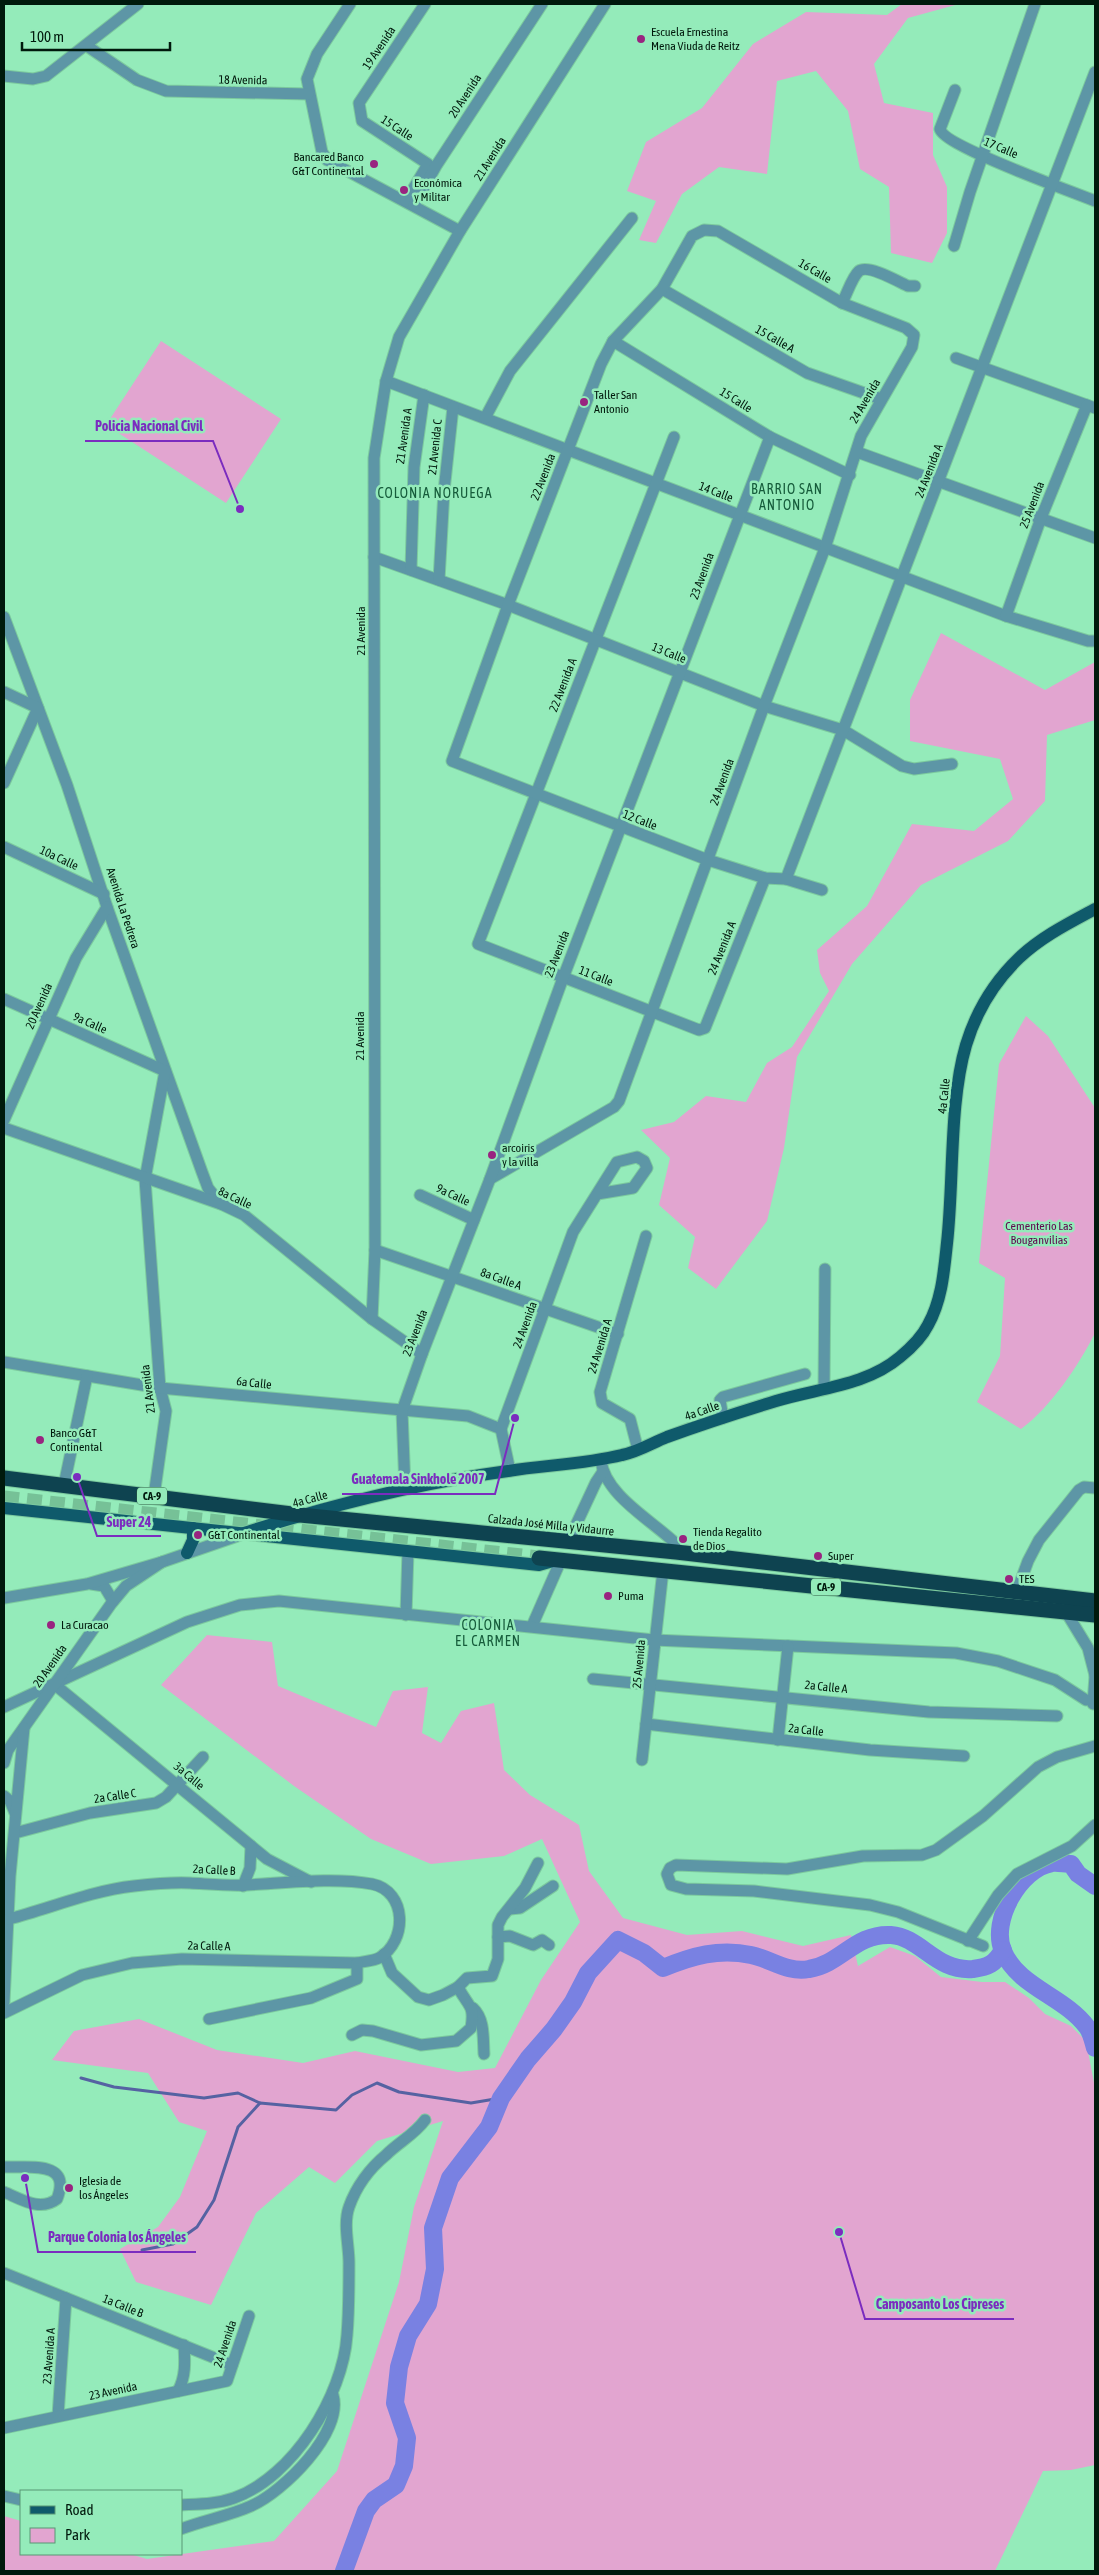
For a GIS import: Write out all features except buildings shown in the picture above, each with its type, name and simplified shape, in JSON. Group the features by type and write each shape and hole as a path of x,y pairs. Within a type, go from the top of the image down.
{"highway":[{"name":"Calzada José Milla y Vidaurre","path":"4,1478 300,1515 676,1552 1095,1601"},
{"name":"CA-9","path":"539,1558 1095,1615"}],"main road":[{"name":"4a Calle","path":"244,1533 300,1515 405,1488 510,1470 601,1460 638,1450 723,1418 778,1400 861,1379 888,1366 912,1347 927,1328 940,1292 945,1263 957,1104 963,1058 973,1026 992,990 1018,959 1046,936 1095,909"},
{"name":"CA-9","path":"4,1508 539,1565 559,1560"},
{"path":"187,1553 193,1540 193,1528"}],"street":[{"path":"4,76 33,79 46,76 87,46 138,4"},
{"name":"19 Avenida","path":"359,109 361,98 425,4"},
{"name":"20 Avenida","path":"410,203 542,4"},
{"name":"21 Avenida","path":"372,1319 375,1250 374,458 386,380 399,337 460,232 605,4"},
{"path":"954,246 1035,4"},
{"path":"346,5 311,67 307,80 308,94 319,144 328,160 410,203 460,232"},
{"name":"18 Avenida","path":"87,46 137,80 166,91 308,94"},
{"name":"24 Avenida A","path":"786,879 1054,185 1095,72"},
{"name":"17 Calle","path":"955,90 940,129 941,134 983,156 1095,201"},
{"name":"15 Calle","path":"359,109 362,121 428,164 410,203"},
{"path":"486,418 510,371 632,218"},
{"name":"22 Avenida","path":"452,761 508,605 601,364 613,341 662,289 692,236 704,230"},
{"name":"16 Calle","path":"704,230 718,232 842,303 906,328 914,336"},
{"path":"842,303 858,272 864,269 871,270 908,286 915,286"},
{"name":"15 Calle A","path":"662,289 807,373 881,399"},
{"name":"24 Avenida","path":"490,1179 614,1107 619,1101 764,706 826,548 861,436 912,347 914,336"},
{"name":"15 Calle","path":"613,341 770,437 850,475"},
{"path":"956,358 983,366 1091,406"},
{"name":"14 Calle","path":"386,380 1006,616 1088,641 1095,641"},
{"name":"21 Avenida A","path":"412,570 414,467 424,395"},
{"name":"25 Avenida","path":"1006,616 1041,518 1091,406"},
{"name":"21 Avenida C","path":"440,580 444,491 453,407"},
{"name":"22 Avenida A","path":"478,944 674,436"},
{"name":"23 Avenida","path":"405,1488 402,1411 422,1354 490,1179 563,978 770,437"},
{"path":"857,452 1095,538"},
{"name":"13 Calle","path":"374,557 508,605 764,706 843,730 902,766 914,769 952,764"},
{"name":"Avenida La Pedrera","path":"4,617 88,844 107,907 208,1188 222,1204"},
{"path":"4,692 38,708 4,783"},
{"name":"12 Calle","path":"452,761 708,860 765,878 786,879 822,890"},
{"name":"10a Calle","path":"4,847 104,894"},
{"name":"24 Avenida A","path":"705,1028 765,878"},
{"name":"20 Avenida","path":"4,1120 76,958 107,907"},
{"name":"11 Calle","path":"478,944 699,1030 705,1028"},
{"name":"9a Calle","path":"4,999 47,1020 165,1071"},
{"name":"21 Avenida","path":"154,1496 166,1411 160,1388 145,1179 165,1071"},
{"name":"8a Calle","path":"4,1128 145,1179 222,1204 244,1215 372,1319 422,1354"},
{"name":"24 Avenida","path":"502,1429 573,1232 596,1194"},
{"name":"9a Calle","path":"420,1195 474,1220"},
{"name":"24 Avenida A","path":"638,1450 630,1419 602,1402 600,1392 646,1236"},
{"name":"8a Calle A","path":"375,1250 618,1334"},
{"path":"824,1269 824,1389"},
{"name":"6a Calle","path":"4,1362 160,1388 468,1416 502,1429"},
{"path":"723,1418 720,1400 723,1397 806,1374"},
{"path":"64,1484 87,1376"},
{"path":"502,1429 510,1470"},
{"path":"601,1460 602,1474 650,1523 674,1542 676,1552"},
{"path":"568,1542 596,1482 602,1474"},
{"path":"1017,1591 1039,1540 1079,1490 1084,1487 1095,1488"},
{"name":"4a Calle","path":"4,1598 87,1584 162,1562 244,1533"},
{"path":"406,1615 408,1551"},
{"path":"532,1626 559,1560"},
{"name":"20 Avenida","path":"4,1763 6,1751 113,1601 126,1586 162,1562"},
{"name":"25 Avenida","path":"642,1760 652,1684 654,1640 663,1570"},
{"path":"87,1584 104,1586 113,1601"},
{"path":"4,1707 187,1622 240,1606 278,1601 654,1640 956,1653 989,1659 1055,1680 1089,1702 1095,1676 1088,1648 1066,1612"},
{"path":"778,1740 788,1646"},
{"name":"2a Calle A","path":"593,1678 929,1712 1057,1716"},
{"name":"3a Calle","path":"54,1684 267,1859 311,1882"},
{"name":"2a Calle","path":"646,1724 870,1750 964,1756"},
{"path":"4,2002 5,1959 9,1919 7,1896 15,1833 24,1728"},
{"path":"983,1946 898,1912 870,1905 754,1891 686,1890 671,1885 667,1874 670,1868 676,1865 787,1869 863,1856 922,1855 936,1850 983,1816 1038,1767 1057,1757 1095,1746"},
{"name":"2a Calle C","path":"15,1833 78,1816 150,1805 162,1800 203,1757"},
{"path":"4,1796 10,1801 16,1814"},
{"path":"968,1940 998,1895 1017,1874 1072,1846 1095,1825"},
{"path":"243,1886 250,1868 251,1846"},
{"path":"384,1954 392,1973 418,1997 428,2000 458,1987 467,1978 492,1976 498,1959 498,1925 525,1888 538,1863"},
{"name":"2a Calle B","path":"9,1919 94,1893 114,1889 188,1883 243,1886 311,1882 370,1884 384,1888 397,1903 400,1920 397,1934 384,1954"},
{"path":"510,1909 520,1908 553,1886"},
{"path":"498,1937 510,1936 533,1945 542,1940 550,1945"},
{"name":"2a Calle A","path":"4,2013 82,1975 132,1962 182,1959 357,1962 372,1960 384,1954"},
{"path":"209,2019 327,1993 357,1979 357,1962"},
{"path":"458,1987 479,2014 482,2024 484,2054"},
{"path":"352,2035 362,2030 373,2030 421,2044 456,2041 471,2028 472,2007"},
{"path":"182,2505 218,2502 257,2488 303,2445 333,2395 342,2368 347,2336 348,2209 356,2189 380,2161 417,2131 425,2120"},
{"path":"4,2167 52,2170 59,2176 62,2186 58,2200 44,2206 33,2204 4,2192"},
{"name":"1a Calle B","path":"4,2273 232,2365"},
{"name":"23 Avenida A","path":"58,2416 66,2298"},
{"name":"24 Avenida","path":"227,2381 249,2316"},
{"path":"178,2391 183,2381 184,2345"},
{"name":"23 Avenida","path":"4,2428 227,2381"},
{"path":"182,2529 251,2506 279,2487 310,2457 323,2438 334,2414 336,2405 333,2395"},
{"path":"4,2496 20,2500"}],"green space":[{"path":"902,4 959,4 908,18 874,64 884,103 933,113 933,155 947,187 947,233 932,263 891,253 889,187 860,169 848,111 816,71 777,81 767,174 719,167 682,194 656,243 639,240 656,201 627,191 646,142 702,108 753,44 806,12 887,15"},
{"path":"161,341 281,419 226,503 106,425"},
{"path":"941,633 1045,690 1095,662 1095,720 1047,735 1045,801 1008,841 921,885 852,964 797,1057 784,1148 767,1221 716,1289 688,1268 695,1237 659,1205 670,1158 641,1130 674,1122 706,1096 746,1102 767,1063 792,1047 829,991 820,973 817,950 867,906 912,824 974,831 1013,799 1000,759 910,741 910,700"},
{"name":"Cementerio Las Bouganvilias","path":"1026,1016 1048,1036 1095,1108 1095,1333 1081,1359 1053,1398 1043,1410 1021,1429 977,1402 1000,1356 1005,1278 979,1263 999,1064"},
{"path":"207,1635 272,1642 278,1686 376,1727 393,1691 428,1687 422,1733 441,1743 461,1711 494,1703 504,1770 530,1795 579,1825 589,1871 623,1918 687,1935 742,1931 803,1946 851,1935 858,1966 890,1947 915,1956 941,1977 982,1982 1005,1982 1029,1998 1045,2014 1071,2026 1086,2041 1095,2088 1095,2465 1071,2470 1043,2471 995,2571 4,2571 4,2516 20,2521 20,2555 133,2555 147,2559 274,2541 337,2471 399,2282 414,2207 443,2121 377,2141 335,2183 309,2167 256,2213 211,2305 136,2282 120,2249 158,2227 180,2197 207,2131 179,2122 148,2073 52,2060 74,2031 139,2019 217,2050 303,2063 355,2051 458,2072 495,2068 541,1980 580,1922 542,1839 504,1856 431,1864 371,1839 294,1786 161,1685"}],"waterway":[{"path":"1095,1886 1078,1874 1071,1864 1054,1863 1040,1867 1019,1885 1011,1898 1004,1911 1000,1939 1003,1951 1019,1974 1077,2016 1088,2029 1095,2048"},
{"path":"344,2571 366,2511 374,2500 396,2485 404,2466 407,2438 395,2403 399,2367 408,2336 428,2304 435,2269 433,2228 450,2178 489,2127 501,2098 528,2059 554,2029 573,2002 588,1973 618,1940 644,1953 663,1968 706,1954 728,1952 751,1955 793,1969 809,1969 830,1961 868,1939 891,1935 902,1937 939,1960 960,1968 973,1969 987,1966 994,1962 1003,1950"},
{"path":"81,2078 114,2087 204,2098 238,2093 260,2103"},
{"path":"142,2250 173,2244 197,2227 214,2200 238,2127 260,2103 336,2110 352,2095 377,2083 399,2092 471,2103 501,2098"}],"tunnel":[{"path":"4,1498 539,1558"}],"place":[{"name":"Escuela Ernestina Mena Viuda de Reitz","path":"641,39"},
{"name":"Bancared Banco G&T Continental","path":"374,164"},
{"name":"Económica y Militar","path":"404,190"},
{"name":"Taller San Antonio","path":"584,402"},
{"name":"Policia Nacional Civil","path":"240,509"},
{"name":"arcoiris y la villa","path":"492,1155"},
{"name":"Guatemala Sinkhole 2007","path":"515,1418"},
{"name":"Banco G&T Continental","path":"40,1440"},
{"name":"Super 24","path":"77,1477"},
{"name":"G&T Continental","path":"198,1535"},
{"name":"Tienda Regalito de Dios","path":"683,1539"},
{"name":"Super","path":"818,1556"},
{"name":"TES","path":"1009,1579"},
{"name":"Puma","path":"608,1596"},
{"name":"La Curacao","path":"51,1625"},
{"name":"Parque Colonia los Ángeles","path":"25,2178"},
{"name":"Iglesia de los Ángeles","path":"69,2188"},
{"name":"Camposanto Los Cipreses","path":"839,2232"}],"district":[{"name":"COLONIA NORUEGA","path":"435,493"},
{"name":"BARRIO SAN ANTONIO","path":"787,498"},
{"name":"COLONIA EL CARMEN","path":"488,1634"}]}
